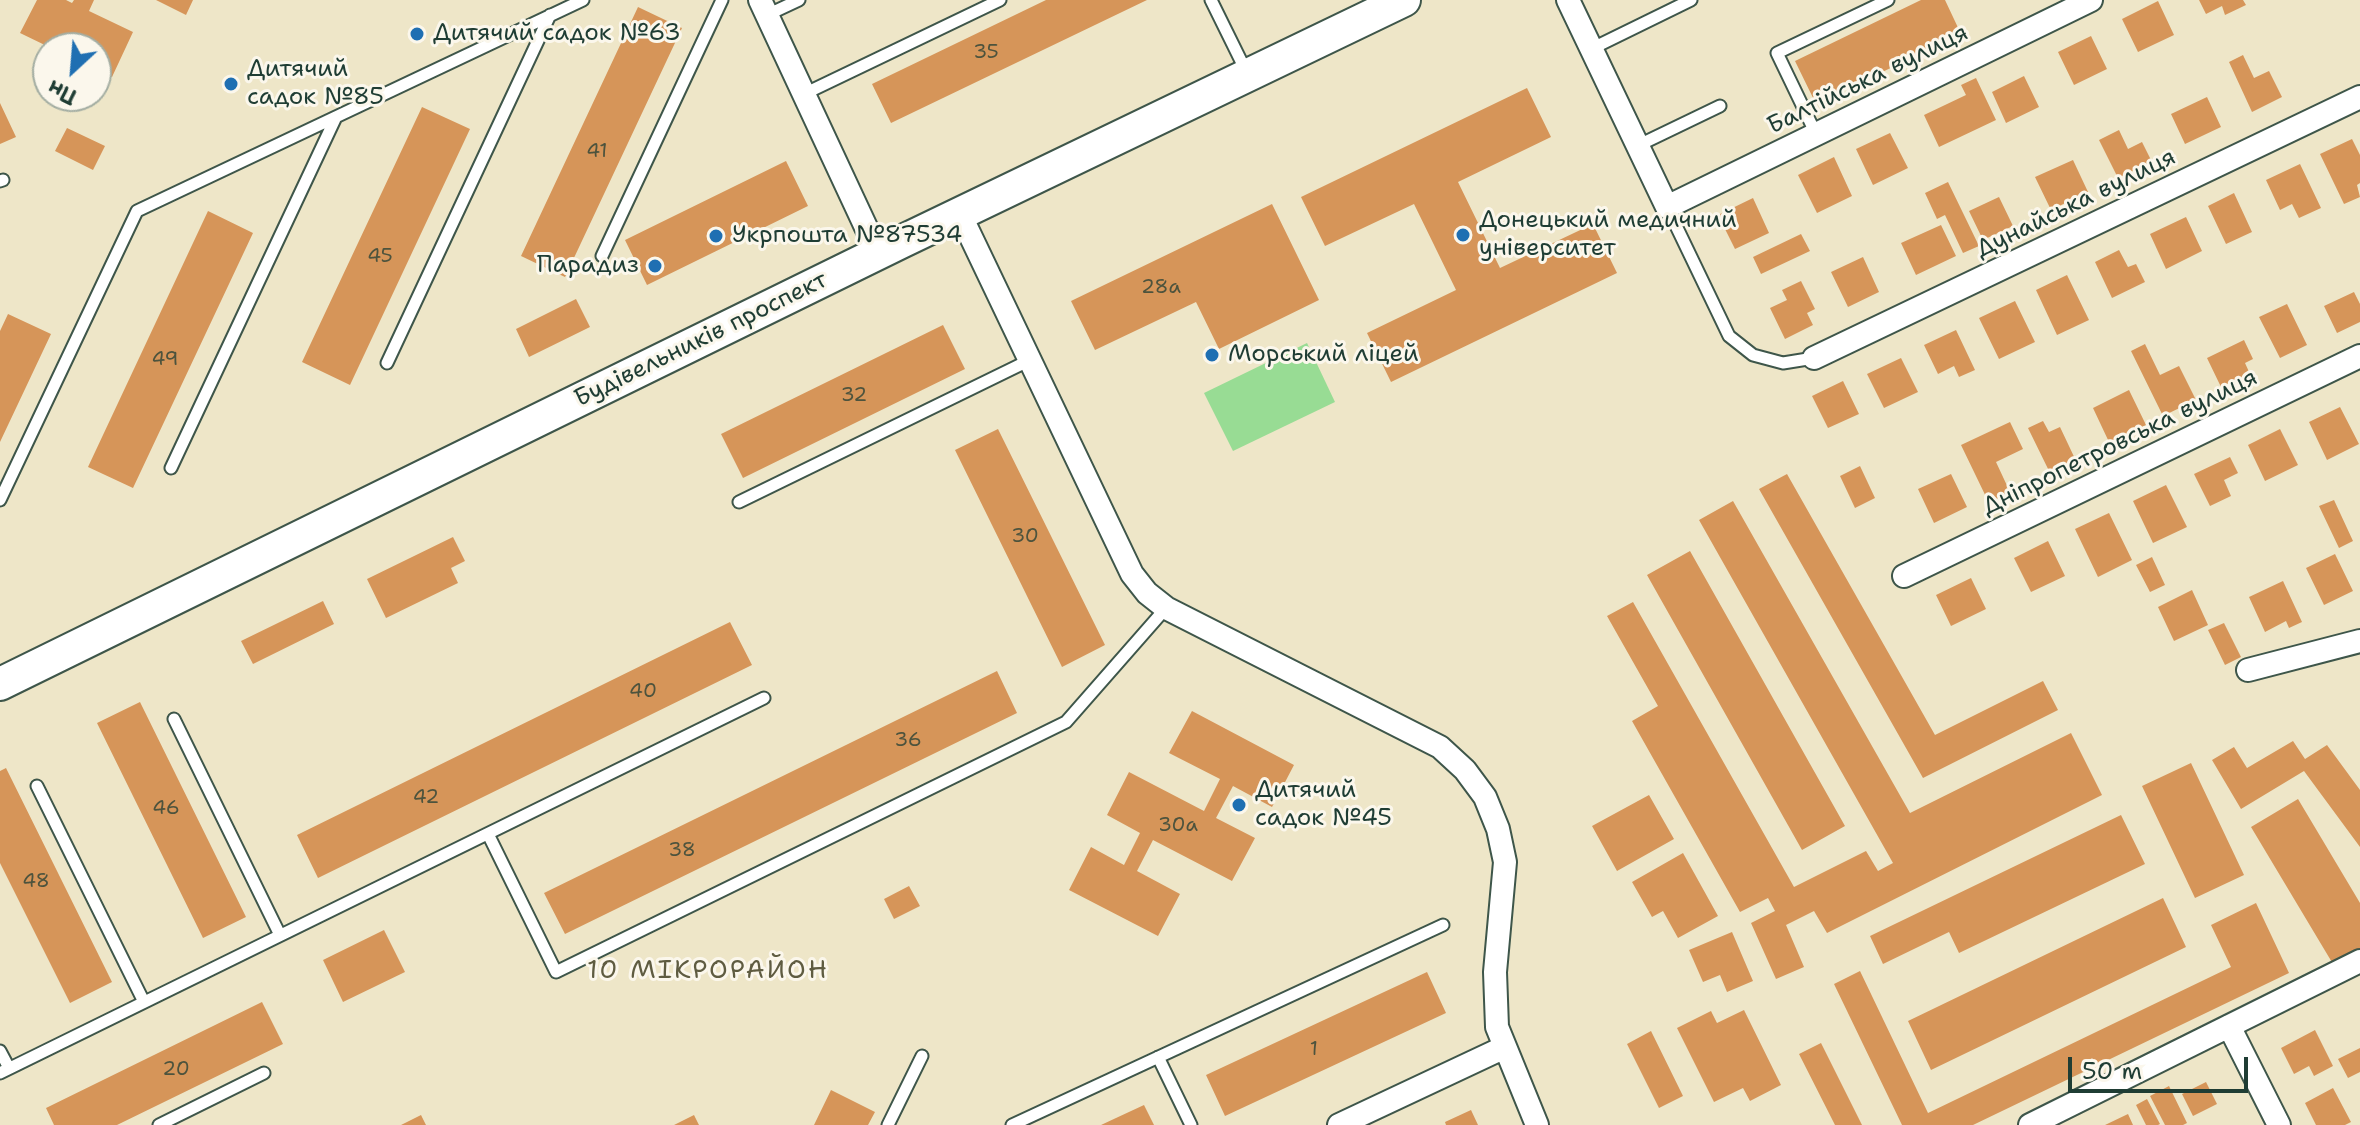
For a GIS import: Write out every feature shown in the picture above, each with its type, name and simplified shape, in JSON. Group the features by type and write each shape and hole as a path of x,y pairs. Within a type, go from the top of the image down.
{"main road":[{"name":"Будівельників проспект","path":"0,684 878,253 1404,0"}],"street":[{"path":"1568,0 1667,207"},
{"name":"Балтійська вулиця","path":"1667,207 2091,0"},
{"path":"764,8 878,253"},
{"name":"Дунайська вулиця","path":"1814,358 2360,97"},
{"path":"960,214 1132,574 1147,593 1166,608 1440,747 1465,770 1489,808 1498,829 1505,862 1494,1000 1497,1027 1537,1125"},
{"name":"Дніпропетровська вулиця","path":"1904,576 2360,356"},
{"path":"2248,670 2360,641"},
{"path":"2030,1125 2360,961"},
{"path":"2229,1026 2279,1125"},
{"path":"1339,1125 1505,1047"}],"lane":[{"path":"0,500 137,211 583,0"},
{"path":"602,256 722,0"},
{"path":"764,8 799,0"},
{"path":"804,94 1000,0"},
{"path":"1211,0 1248,75"},
{"path":"1591,49 1691,0"},
{"path":"1816,134 1777,53 1888,0"},
{"path":"387,363 550,15"},
{"path":"1637,146 1720,106"},
{"path":"171,468 336,117"},
{"path":"1667,207 1729,336 1753,355 1783,363 1814,358"},
{"path":"739,502 1030,360"},
{"path":"488,834 556,972 1066,722 1166,608"},
{"path":"0,1051 4,1070 764,698"},
{"path":"174,719 280,935"},
{"path":"37,786 144,1002"},
{"path":"1012,1125 1443,925"},
{"path":"888,1125 922,1056"},
{"path":"1158,1057 1191,1125"},
{"path":"159,1125 264,1073"}],"green space":[{"path":"1307,343 1335,402 1233,451 1204,393"}],"building":[{"path":"37,0 66,0 72,3 74,0 94,0 89,11 133,32 112,77 112,32 32,32 32,39 20,33"},
{"path":"156,0 193,0 186,15"},
{"path":"1046,0 1147,0 891,123 872,84"},
{"path":"1921,0 1945,0 1961,34 1816,104 1795,61"},
{"path":"2199,0 2243,0 2246,5 2225,15 2222,6 2206,14"},
{"path":"2158,1 2174,35 2138,52 2122,19"},
{"path":"638,7 682,28 565,277 521,256"},
{"path":"2091,36 2107,69 2074,85 2058,52"},
{"path":"2243,55 2254,78 2269,71 2282,97 2252,112 2229,62"},
{"path":"2024,76 2039,107 2006,123 1992,92"},
{"path":"1976,78 1996,120 1939,147 1924,115 1966,95 1961,85"},
{"path":"1527,88 1551,137 1458,182 1500,268 1593,224 1617,273 1391,382 1367,333 1456,290 1414,204 1325,246 1301,197"},
{"path":"2207,97 2221,127 2185,144 2171,114"},
{"path":"0,103 16,137 0,144"},
{"path":"422,107 470,129 350,385 302,362"},
{"path":"67,128 105,146 93,170 55,151"},
{"path":"2119,130 2128,149 2142,142 2152,162 2118,178 2099,140"},
{"path":"1890,133 1908,168 1873,185 1856,149"},
{"path":"2352,139 2360,155 2360,183 2357,185 2360,197 2344,204 2320,154"},
{"path":"1834,157 1852,196 1817,213 1798,175"},
{"path":"2073,160 2088,192 2051,210 2035,177"},
{"path":"786,161 808,206 647,285 625,240"},
{"path":"2300,164 2321,208 2299,218 2292,204 2280,210 2266,180"},
{"path":"1948,182 1979,246 1963,253 1945,215 1937,219 1925,193"},
{"path":"2234,193 2252,232 2226,244 2208,206"},
{"path":"1999,197 2013,226 1983,240 1969,211"},
{"path":"1753,198 1769,233 1735,249 1718,215"},
{"path":"1272,204 1319,300 1219,349 1196,302 1095,350 1071,301"},
{"path":"208,211 253,233 133,488 88,467"},
{"path":"2186,217 2202,251 2166,269 2150,234"},
{"path":"1941,225 1956,256 1916,275 1901,243"},
{"path":"1801,234 1810,251 1761,274 1753,257"},
{"path":"2119,250 2128,267 2136,264 2145,282 2112,298 2095,262"},
{"path":"1863,257 1879,292 1848,307 1831,272"},
{"path":"2067,275 2089,320 2057,335 2036,290"},
{"path":"1801,281 1815,309 1807,313 1813,325 1785,339 1770,308 1787,300 1782,290"},
{"path":"2354,292 2360,304 2360,322 2337,333 2324,306"},
{"path":"576,299 590,327 529,357 516,329"},
{"path":"2015,301 2035,342 1999,359 1979,318"},
{"path":"2287,304 2307,345 2280,358 2259,317"},
{"path":"8,314 51,334 0,442 0,331"},
{"path":"943,325 965,369 743,478 721,434"},
{"path":"1956,330 1975,370 1959,377 1954,366 1938,374 1924,345"},
{"path":"2244,340 2253,359 2245,363 2250,374 2221,387 2207,358"},
{"path":"2145,344 2160,375 2179,366 2196,400 2163,416 2131,351"},
{"path":"1901,358 1918,392 1884,408 1867,374"},
{"path":"1843,381 1859,414 1828,428 1812,396"},
{"path":"2129,390 2146,425 2109,442 2093,408"},
{"path":"2340,407 2359,444 2327,460 2309,422"},
{"path":"2043,421 2049,432 2060,427 2077,463 2051,475 2028,428"},
{"path":"2010,422 2023,449 1996,462 2010,492 1989,503 1961,445"},
{"path":"998,429 1105,645 1062,667 955,450"},
{"path":"2280,429 2298,465 2265,481 2248,445"},
{"path":"2230,457 2238,473 2224,480 2231,496 2210,506 2194,474"},
{"path":"1860,466 1875,498 1855,508 1840,476"},
{"path":"1787,474 1935,735 2043,681 2058,710 1923,778 1759,489"},
{"path":"1951,474 1967,507 1934,523 1918,489"},
{"path":"2166,485 2187,527 2153,543 2133,501"},
{"path":"2334,500 2353,541 2339,548 2319,506"},
{"path":"1733,501 1910,813 2071,733 2102,795 1827,933 1814,911 1786,925 1804,967 1776,979 1751,923 1775,911 1768,898 1740,912 1632,721 1658,706 1607,616 1633,602 1794,887 1866,851 1878,871 1893,863 1699,520"},
{"path":"2109,513 2132,560 2098,577 2075,529"},
{"path":"453,537 465,561 451,568 458,583 386,618 367,579"},
{"path":"2048,541 2065,576 2031,592 2014,558"},
{"path":"1690,551 1845,826 1802,850 1647,575"},
{"path":"2335,554 2353,591 2324,605 2306,568"},
{"path":"2152,557 2165,585 2150,592 2136,565"},
{"path":"1971,578 1986,609 1951,626 1936,595"},
{"path":"2283,581 2302,622 2289,628 2286,621 2265,632 2249,597"},
{"path":"2192,590 2208,625 2174,641 2158,607"},
{"path":"323,601 334,624 253,664 241,641"},
{"path":"730,622 752,665 318,878 297,835"},
{"path":"2224,623 2241,657 2225,665 2208,630"},
{"path":"997,671 1017,713 565,934 544,893"},
{"path":"140,702 246,917 203,938 97,723"},
{"path":"1192,711 1294,765 1272,807 1233,786 1216,818 1255,838 1232,881 1153,840 1137,871 1180,894 1158,936 1069,890 1091,847 1124,865 1140,833 1107,815 1129,772 1204,811 1220,779 1169,753"},
{"path":"2293,741 2305,759 2327,745 2360,790 2360,847 2304,771 2241,809 2212,760 2234,747 2247,768"},
{"path":"2191,763 2244,875 2195,898 2142,786"},
{"path":"6,768 112,982 70,1003 0,863 0,771"},
{"path":"1649,795 1674,839 1617,871 1592,826"},
{"path":"2298,799 2360,903 2360,948 2333,964 2251,827"},
{"path":"2121,815 2145,864 1959,953 1949,932 1883,964 1870,936"},
{"path":"1683,853 1718,916 1678,938 1663,911 1652,917 1632,882"},
{"path":"909,886 920,906 894,919 884,899"},
{"path":"2163,898 2186,947 1931,1070 1908,1021"},
{"path":"2256,903 2289,973 1973,1125 1902,1125 1834,984 1860,971 1928,1113 2231,967 2211,925"},
{"path":"384,930 405,972 343,1002 323,960"},
{"path":"1732,932 1753,981 1727,992 1720,975 1703,982 1689,950"},
{"path":"1427,972 1446,1013 1225,1116 1206,1075"},
{"path":"262,1002 283,1044 117,1125 54,1125 46,1108"},
{"path":"1744,1010 1781,1085 1750,1101 1743,1088 1714,1102 1677,1028 1711,1011 1717,1023"},
{"path":"2315,1030 2333,1066 2314,1076 2309,1066 2294,1074 2281,1048"},
{"path":"1651,1031 1683,1096 1659,1108 1627,1044"},
{"path":"1821,1043 1862,1125 1835,1125 1799,1054"},
{"path":"2360,1048 2360,1072 2348,1078 2338,1059"},
{"path":"2206,1082 2217,1104 2193,1116 2182,1094"},
{"path":"2169,1086 2187,1123 2183,1125 2165,1125 2150,1096"},
{"path":"2333,1088 2351,1122 2345,1125 2316,1125 2305,1103"},
{"path":"831,1090 875,1112 868,1125 814,1125"},
{"path":"2147,1099 2158,1125 2146,1125 2136,1105"},
{"path":"1144,1105 1154,1125 1101,1125 1116,1118"},
{"path":"1471,1110 1478,1125 1446,1125 1445,1122"},
{"path":"2128,1114 2133,1125 2105,1125"},
{"path":"421,1115 426,1125 401,1125"},
{"path":"694,1115 699,1125 674,1125"}],"place":[{"name":"Дитячий садок №63","path":"417,34"},
{"name":"Дитячий садок №85","path":"231,84"},
{"name":"Донецький медичний університет","path":"1463,235"},
{"name":"Укрпошта №87534","path":"716,236"},
{"name":"Парадиз","path":"655,266"},
{"name":"Морський ліцей","path":"1212,355"},
{"name":"Дитячий садок №45","path":"1239,805"}],"district":[{"name":"10 МІКРОРАЙОН","path":"708,971"}]}
